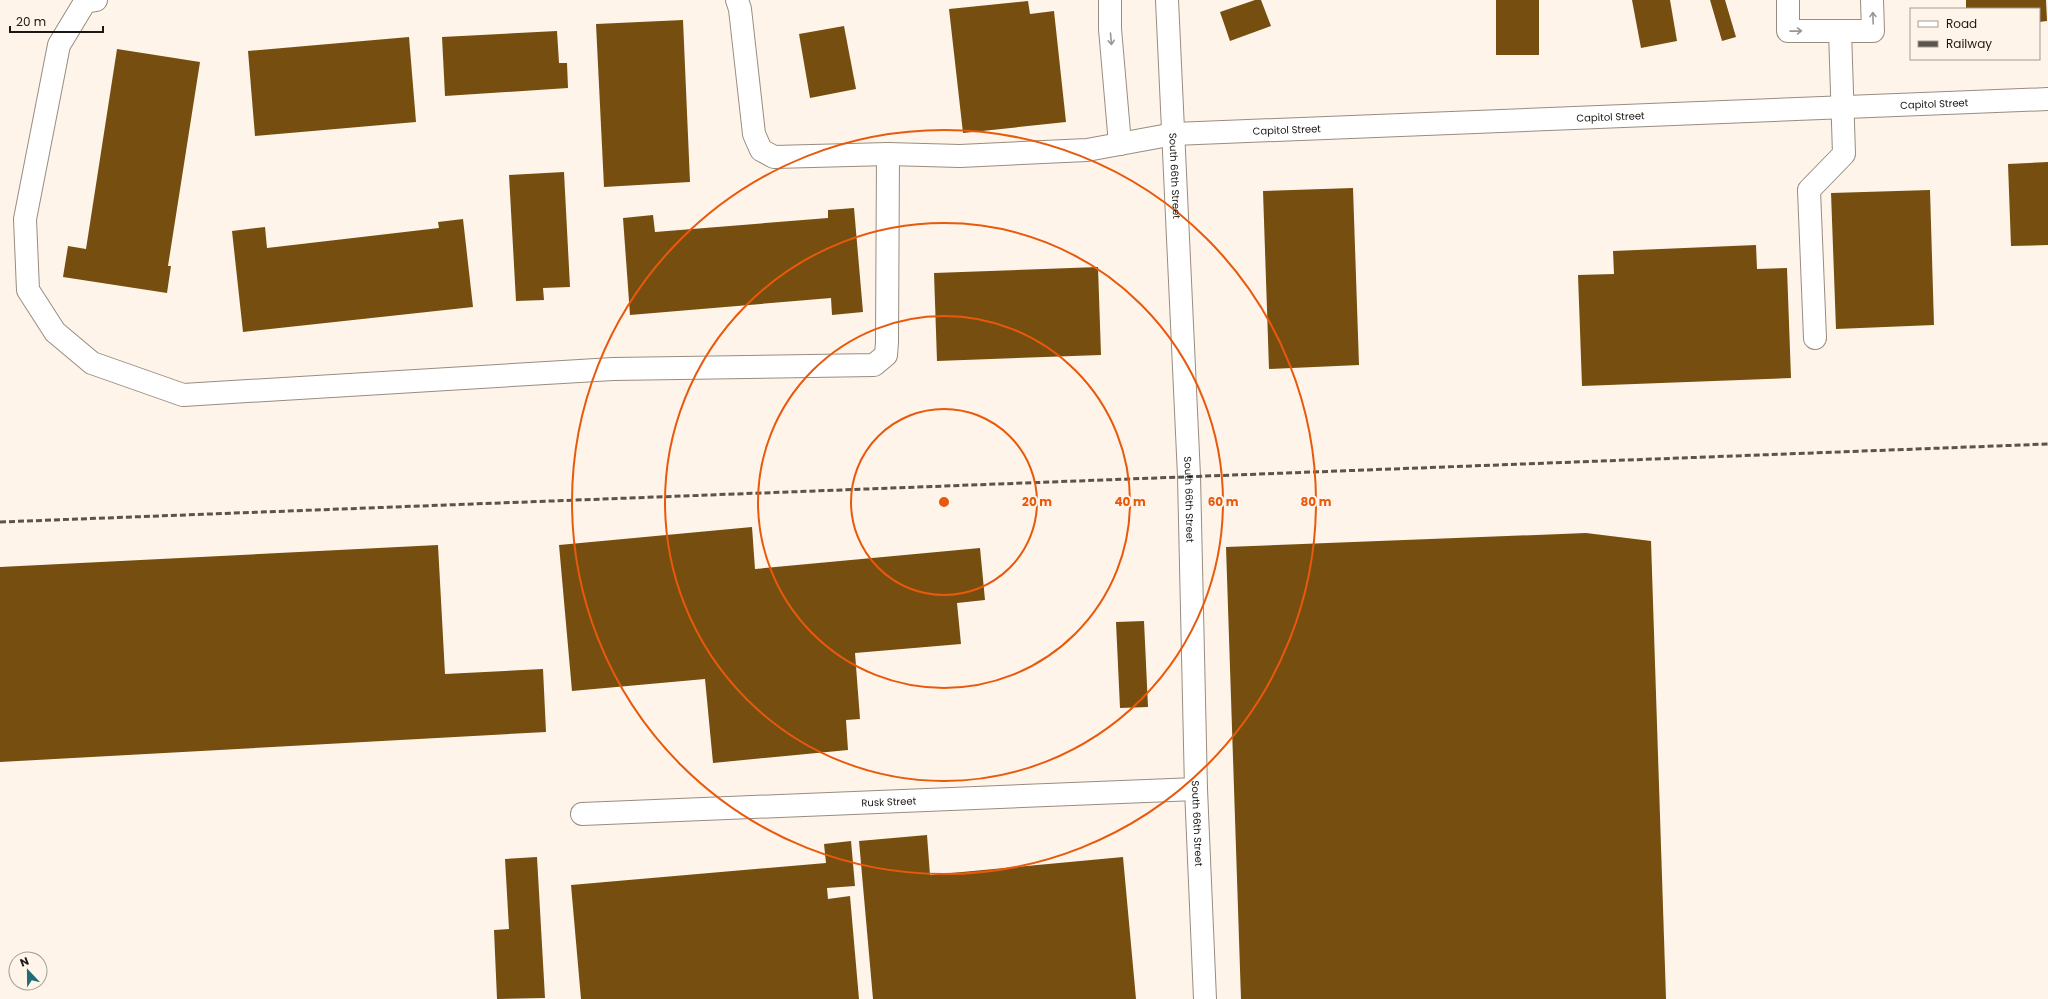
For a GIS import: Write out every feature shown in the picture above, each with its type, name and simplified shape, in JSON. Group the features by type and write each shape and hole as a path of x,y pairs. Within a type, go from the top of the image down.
{"street":[{"path":"96,0 85,2 59,45 25,219 28,290 55,332 92,363 183,395 613,369 874,365 886,355 887,342 888,154"},
{"name":"Capitol Street","path":"737,0 754,134 761,150 774,157 888,154 984,155 1087,150 1174,134 2048,99"},
{"path":"1110,0 1110,29 1120,144"},
{"name":"South 66th Street","path":"1167,0 1189,476 1196,790 1205,999"},
{"path":"1788,0 1788,31 1873,31 1872,0"},
{"path":"1815,338 1810,190 1844,154 1840,31"},
{"name":"Rusk Street","path":"582,814 1196,790"}],"building":[{"path":"1255,0 1261,0 1271,26 1230,41 1220,12"},
{"path":"1496,0 1539,0 1539,55 1496,55"},
{"path":"1632,0 1670,0 1677,41 1641,48"},
{"path":"1710,0 1725,0 1736,37 1722,41"},
{"path":"1966,0 2046,0 2047,21 2040,22 2040,8 1966,8"},
{"path":"1028,1 1030,14 1054,11 1066,122 963,133 949,9"},
{"path":"683,20 690,182 604,187 596,24"},
{"path":"844,26 856,89 810,98 799,34"},
{"path":"557,31 559,63 567,63 568,88 445,96 442,37"},
{"path":"409,37 416,122 255,136 248,51"},
{"path":"117,49 200,62 168,266 171,266 167,293 63,277 68,246 86,249"},
{"path":"2048,162 2048,245 2011,246 2008,164"},
{"path":"564,172 570,287 543,288 544,300 516,301 509,175"},
{"path":"1353,188 1359,365 1269,369 1263,191"},
{"path":"1930,190 1934,325 1836,329 1831,193"},
{"path":"854,208 863,312 832,315 831,298 630,315 623,218 653,215 655,232 828,218 828,210"},
{"path":"463,219 473,307 243,332 232,231 265,227 267,248 439,228 438,222"},
{"path":"1756,245 1757,269 1787,268 1791,378 1582,386 1578,275 1614,274 1613,251"},
{"path":"1098,267 1101,355 937,361 934,273"},
{"path":"752,527 755,569 980,548 985,600 957,603 961,644 855,653 860,719 846,720 848,750 713,763 705,679 572,691 559,545"},
{"path":"1586,533 1651,541 1666,999 1241,999 1226,547"},
{"path":"438,545 445,674 543,669 546,732 0,762 0,567"},
{"path":"1144,621 1148,707 1120,708 1116,622"},
{"path":"927,835 930,875 1123,857 1136,999 873,999 859,841"},
{"path":"851,841 855,886 827,888 828,899 850,896 859,999 581,999 571,885 826,863 824,844"},
{"path":"537,857 545,998 497,999 494,930 509,929 505,859"}],"railway":[{"path":"0,522 2048,444"}]}
